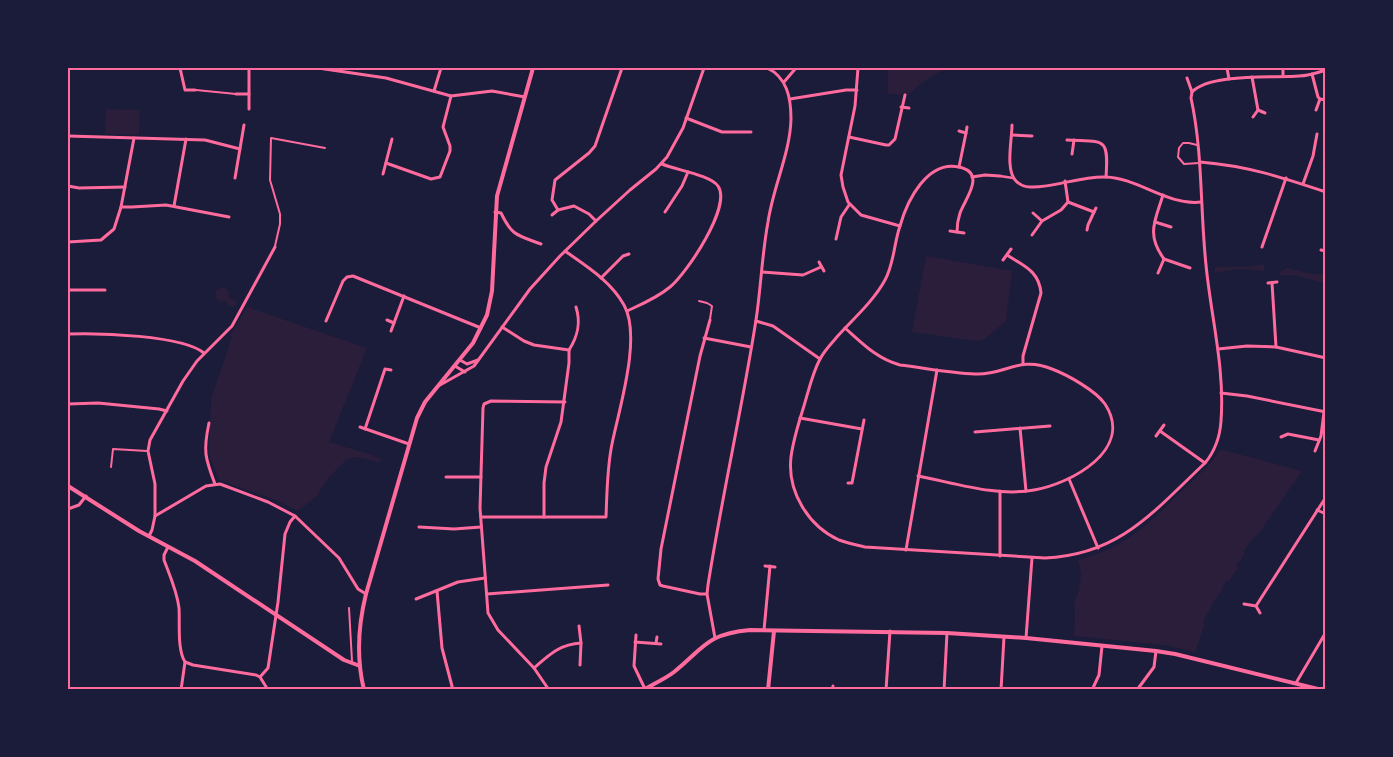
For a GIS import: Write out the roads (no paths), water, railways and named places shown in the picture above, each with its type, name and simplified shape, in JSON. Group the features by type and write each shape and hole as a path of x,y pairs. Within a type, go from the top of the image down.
{"street":[{"path":"180,68 185,90 182,96"},
{"path":"249,68 249,109"},
{"path":"318,68 337,69 386,78 451,96 493,91 525,97"},
{"path":"434,91 441,68"},
{"path":"364,690 360,666 359,620 366,594 419,414 425,402 460,360 481,328 486,315 492,291 495,212 499,188 533,68"},
{"path":"558,210 552,200 555,180 590,153 595,146 622,68"},
{"path":"439,386 474,366 530,289 565,251 596,221 662,164 674,147 704,68"},
{"path":"715,638 707,594 717,528 756,321 764,245 772,198 788,148 790,135 790,99 784,82 776,73 767,68"},
{"path":"784,82 796,68"},
{"path":"858,68 857,90 841,175 842,187 849,205 856,212 868,218 900,226"},
{"path":"1227,68 1230,79"},
{"path":"1283,68 1283,76"},
{"path":"1192,92 1203,85 1230,79 1312,74 1326,70"},
{"path":"1312,74 1320,99 1316,110"},
{"path":"1252,77 1258,110 1253,117"},
{"path":"957,232 960,212 973,186 972,178 966,170 959,167 942,167 931,172 916,192 900,226 886,278 820,359 800,418 791,457 791,474 798,499 812,521 823,530 839,540 865,547 1032,558 1072,556 1098,548 1122,536 1138,525 1205,463 1213,452 1221,427 1218,349 1206,266 1201,202 1200,147 1192,92 1187,78"},
{"path":"185,90 196,90"},
{"path":"790,99 857,90"},
{"path":"236,94 249,94"},
{"path":"849,136 889,145 895,139 905,95"},
{"path":"386,163 435,180 442,175 450,152 450,146 443,127 451,96"},
{"path":"1320,99 1326,100"},
{"path":"902,107 909,108"},
{"path":"1258,110 1265,113"},
{"path":"686,118 722,132 751,132"},
{"path":"1012,125 1010,167 1013,178"},
{"path":"230,172 236,176 244,126 237,126"},
{"path":"959,167 967,127"},
{"path":"959,131 966,133"},
{"path":"1304,184 1313,156 1317,134"},
{"path":"1012,135 1032,136"},
{"path":"68,136 204,140 240,149"},
{"path":"70,141 72,136"},
{"path":"68,242 101,240 114,229 121,207 134,138"},
{"path":"174,206 186,139"},
{"path":"384,174 392,139"},
{"path":"1067,140 1101,142 1108,151 1106,177"},
{"path":"1072,154 1074,140"},
{"path":"1200,162 1250,168 1326,192"},
{"path":"627,311 650,301 676,281 710,231 721,203 721,192 709,178 662,164"},
{"path":"665,212 682,186 688,172"},
{"path":"972,178 985,175 1013,178 1020,184 1029,187 1106,177 1190,203 1201,202"},
{"path":"1262,247 1286,178"},
{"path":"1032,235 1042,221 1061,210 1068,202 1065,181"},
{"path":"68,186 79,188 125,188"},
{"path":"1163,195 1153,236 1164,259 1190,268"},
{"path":"1068,202 1094,212"},
{"path":"121,207 132,208 159,204 229,217"},
{"path":"836,239 841,217 849,205"},
{"path":"552,215 558,210 574,206 589,214 596,221"},
{"path":"1087,230 1096,208"},
{"path":"221,216 222,209"},
{"path":"495,212 501,213 508,228 516,234 541,244"},
{"path":"1033,214 1042,221"},
{"path":"1155,222 1171,226"},
{"path":"950,231 964,233"},
{"path":"149,536 155,516 155,484 148,451 150,440 187,376 204,353 224,336 232,326 274,247"},
{"path":"1003,260 1011,249"},
{"path":"481,517 606,517 612,444 618,424 631,333 627,311 621,299 602,278 565,251"},
{"path":"602,278 623,256 629,254"},
{"path":"1007,255 1033,272 1039,280 1041,287 1041,293 1023,356 1023,364"},
{"path":"1158,273 1164,259"},
{"path":"762,272 802,275 822,269 819,262"},
{"path":"326,321 345,278 350,276 481,328"},
{"path":"1268,283 1275,283 1276,347"},
{"path":"68,290 105,290"},
{"path":"391,331 404,296"},
{"path":"544,517 546,467 562,422 570,363 569,350 577,335 579,321 576,308"},
{"path":"323,310 330,313"},
{"path":"387,320 394,323"},
{"path":"707,594 663,586 660,585 658,578 660,549 704,338 710,320"},
{"path":"756,321 773,326 820,359"},
{"path":"502,327 534,345 569,350"},
{"path":"845,328 882,359 900,365 983,374 1023,364 1042,365 1066,376 1096,394 1111,417 1112,431 1105,452 1092,464 1069,479 1045,488 1026,492 1000,491 918,476"},
{"path":"68,334 86,333 163,339 191,346 204,353"},
{"path":"704,338 751,346"},
{"path":"1218,349 1247,346 1276,347 1325,358 1326,349"},
{"path":"460,360 467,364 478,360"},
{"path":"455,366 465,372"},
{"path":"365,429 385,368 391,370"},
{"path":"906,550 937,370"},
{"path":"1221,393 1247,396 1324,412 1320,440 1315,451"},
{"path":"549,690 534,668 498,630 488,613 481,527 483,408 484,404 491,400 564,402"},
{"path":"68,404 98,403 159,408 167,411"},
{"path":"800,418 862,429"},
{"path":"848,483 852,483 864,420"},
{"path":"209,423 205,451 215,484"},
{"path":"1156,436 1164,425"},
{"path":"975,432 1050,426"},
{"path":"360,428 409,444"},
{"path":"1020,428 1026,492"},
{"path":"1160,431 1205,463"},
{"path":"1280,437 1288,434 1320,440"},
{"path":"446,477 481,477"},
{"path":"1069,479 1098,548"},
{"path":"155,516 206,486 215,484 268,502 295,516 341,560 358,589 366,594"},
{"path":"68,486 149,536 195,561 352,663 360,666"},
{"path":"1000,491 1000,556"},
{"path":"68,509 79,505 86,496"},
{"path":"1256,606 1326,497"},
{"path":"1317,510 1326,514"},
{"path":"260,677 268,668 285,534 295,516"},
{"path":"419,527 454,529 481,527"},
{"path":"168,547 164,560 175,589 179,610 182,654 185,662 181,690"},
{"path":"1026,638 1032,558"},
{"path":"765,566 775,567"},
{"path":"764,630 770,566"},
{"path":"416,599 458,582 485,578"},
{"path":"487,594 608,584"},
{"path":"438,591 442,648 453,690"},
{"path":"1244,604 1256,606"},
{"path":"1256,606 1260,613"},
{"path":"579,626 581,643 580,664"},
{"path":"636,635 634,666 644,689 672,674 702,646 715,638 736,631 764,630 947,632 1156,651 1322,690"},
{"path":"768,690 774,631"},
{"path":"886,690 890,631"},
{"path":"944,690 947,632"},
{"path":"1292,690 1326,632"},
{"path":"656,643 657,637"},
{"path":"1001,690 1004,637"},
{"path":"635,642 661,644"},
{"path":"534,668 554,650 571,644 581,643"},
{"path":"1092,690 1098,675 1102,646"},
{"path":"1137,690 1154,667 1156,651"},
{"path":"185,662 192,665 248,673 260,677 268,690"}],"lane":[{"path":"196,90 236,94"},
{"path":"274,247 280,224 280,214 270,180 271,138 325,148"},
{"path":"1200,147 1192,143 1183,144 1180,145 1178,154 1179,160 1184,164 1200,162"},
{"path":"699,301 707,302 712,306 710,320"},
{"path":"111,468 113,449 148,451"},
{"path":"349,608 352,663"}]}
